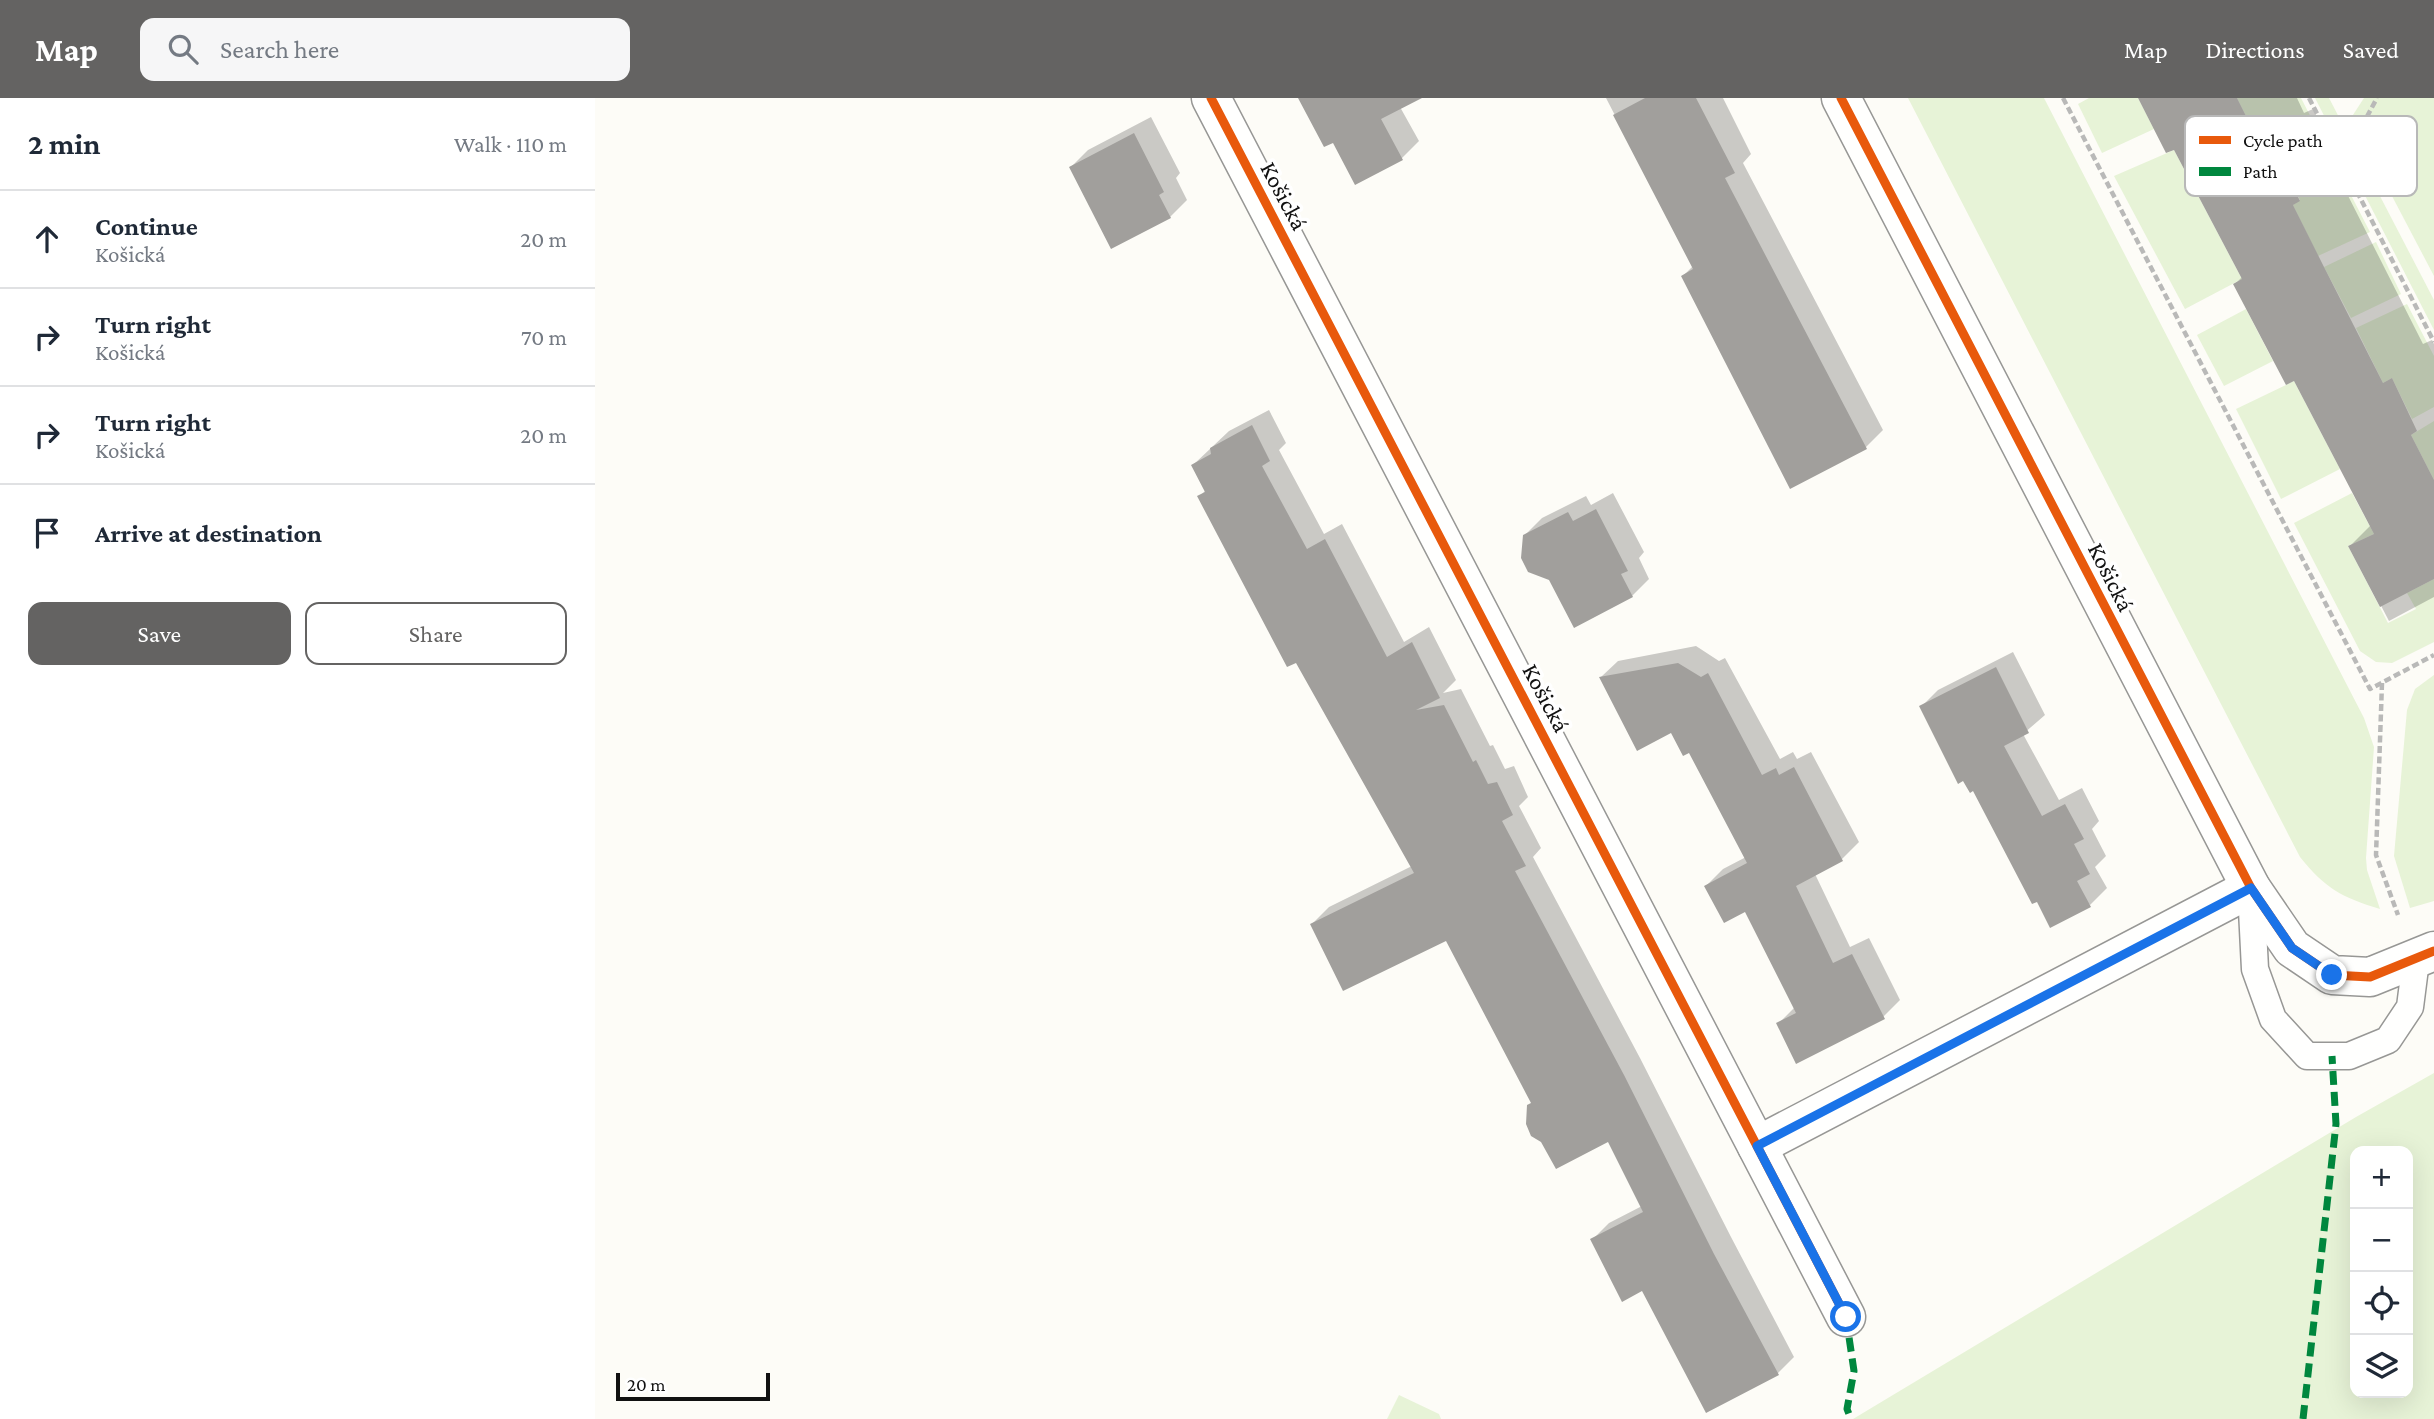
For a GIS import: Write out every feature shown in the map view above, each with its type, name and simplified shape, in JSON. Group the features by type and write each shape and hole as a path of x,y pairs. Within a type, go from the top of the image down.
{"street":[{"name":"Košická","path":"1211,98 1846,1317"},
{"name":"Košická","path":"1841,98 2251,888 2292,948 2332,975 2370,977 2425,956"},
{"path":"1757,1146 2251,888"}],"lane":[{"path":"2251,888 2255,969 2273,1019 2308,1056 2350,1056 2388,1040 2410,1007 2425,956"}],"path":[{"path":"2063,98 2370,690 2434,655"},
{"path":"2309,98 2318,116"},
{"path":"2367,116 2377,98"},
{"path":"2359,196 2434,342"},
{"path":"2382,682 2376,855 2425,956"}],"green space":[{"path":"1908,98 2044,98 2364,718 2374,747 2367,870 2380,909 2335,890 2318,877 2300,857"},
{"path":"2089,98 2138,98 2154,129 2102,153 2078,104"},
{"path":"2237,98 2301,98 2310,116 2246,116"},
{"path":"2315,98 2329,98 2338,116 2324,116"},
{"path":"2364,98 2434,98 2434,276 2392,196 2417,196 2417,116 2352,116"},
{"path":"2174,150 2185,171 2185,196 2198,196 2242,279 2185,309 2114,176"},
{"path":"2298,196 2351,196 2370,232 2318,256 2293,205 2300,200"},
{"path":"2365,196 2380,196 2434,300 2434,330"},
{"path":"2376,242 2401,294 2351,318 2324,267"},
{"path":"2407,304 2434,356 2434,407 2412,419 2392,378 2383,383 2356,328"},
{"path":"2246,309 2273,361 2224,386 2197,335"},
{"path":"2294,381 2340,469 2281,499 2236,409"},
{"path":"2434,421 2434,480 2411,435"},
{"path":"2352,493 2374,534 2348,546 2388,623 2416,609 2407,593 2434,579 2434,642 2392,663 2376,662 2360,651 2294,523"},
{"path":"2434,675 2434,901 2410,908 2394,856 2407,710 2415,689"},
{"path":"2434,1073 2434,1419 1853,1419 2356,1117"},
{"path":"1399,1395 1439,1414 1441,1419 1387,1419"}],"building":[{"path":"1298,98 1422,98 1381,119 1403,160 1355,185 1333,143 1324,147"},
{"path":"1645,98 1696,98 1735,173 1725,178 1867,449 1790,489 1681,276 1693,269 1613,115"},
{"path":"2138,98 2237,98 2246,116 2185,116 2185,171 2174,150 2166,153"},
{"path":"1134,133 1164,192 1159,195 1171,218 1111,249 1069,167"},
{"path":"2198,196 2297,196 2300,201 2293,205 2383,383 2392,378 2417,431 2411,435 2434,480 2434,579 2380,607 2348,546 2374,534 2294,381 2286,385 2233,284 2242,279"},
{"path":"1252,425 1270,461 1262,466 1307,549 1325,539 1387,657 1412,642 1440,698 1416,710 1444,705 1473,762 1476,760 1488,784 1497,782 1513,815 1502,821 1526,866 1515,871 1779,1375 1706,1413 1642,1291 1622,1302 1590,1239 1643,1212 1608,1142 1556,1169 1541,1142 1531,1136 1526,1124 1527,1105 1531,1103 1446,941 1343,991 1310,924 1414,873 1296,663 1287,667 1197,496 1205,492 1191,465 1211,454 1210,448"},
{"path":"1596,509 1628,571 1621,574 1633,597 1574,628 1549,580 1528,572 1521,558 1523,535 1568,512 1573,521"},
{"path":"1678,663 1701,677 1708,673 1762,775 1776,768 1779,775 1794,767 1843,861 1796,886 1833,963 1852,954 1885,1019 1796,1064 1776,1023 1796,1013 1745,912 1724,923 1704,886 1747,863 1689,753 1683,756 1671,733 1637,751 1599,677"},
{"path":"1996,667 2029,733 2004,746 2042,816 2065,804 2084,839 2074,844 2090,874 2077,881 2091,907 2050,928 2037,902 2032,904 1973,791 1970,793 1963,781 1958,784 1919,706"}],"marked path":[{"path":"2303,1419 2336,1124 2332,1056"},
{"path":"1846,1317 1854,1371 1847,1409 1851,1419"}],"cycle path":[{"path":"1211,98 1846,1317"},
{"path":"1841,98 2251,888 2292,948 2332,975 2370,977 2434,951"}],"route":[{"path":"1846,1317 1757,1146 2251,888 2292,948 2332,975"}]}
